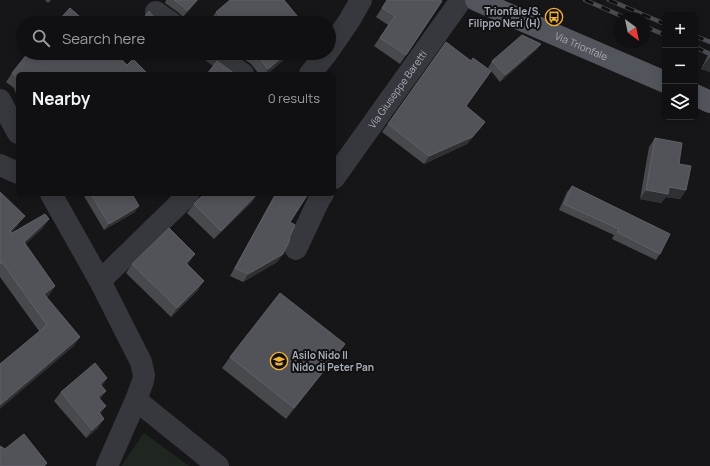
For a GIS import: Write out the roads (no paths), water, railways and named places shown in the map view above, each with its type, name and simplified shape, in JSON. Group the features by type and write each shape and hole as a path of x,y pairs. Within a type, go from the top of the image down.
{"main road":[{"name":"Via Trionfale","path":"476,0 662,81"},
{"path":"698,96 710,102"}],"street":[{"path":"336,40 361,0"},
{"name":"Via Giuseppe Baretti","path":"336,175 462,0"},
{"path":"224,60 240,72"},
{"path":"312,72 321,60"},
{"path":"0,100 16,129"},
{"path":"0,165 16,172"},
{"path":"52,196 100,281 141,362 144,375 136,400 107,466"},
{"path":"100,281 186,196"},
{"path":"296,249 322,196"},
{"path":"136,400 218,466"}],"railway":[{"path":"585,0 614,13"},
{"path":"609,0 662,23"},
{"path":"650,29 662,34"},
{"path":"698,37 710,42"},
{"path":"697,48 710,54"}],"place":[{"name":"Trionfale/S. Filippo Neri (H)","path":"554,17"},
{"name":"Asilo Nido Il Nido di Peter Pan","path":"279,361"}]}
